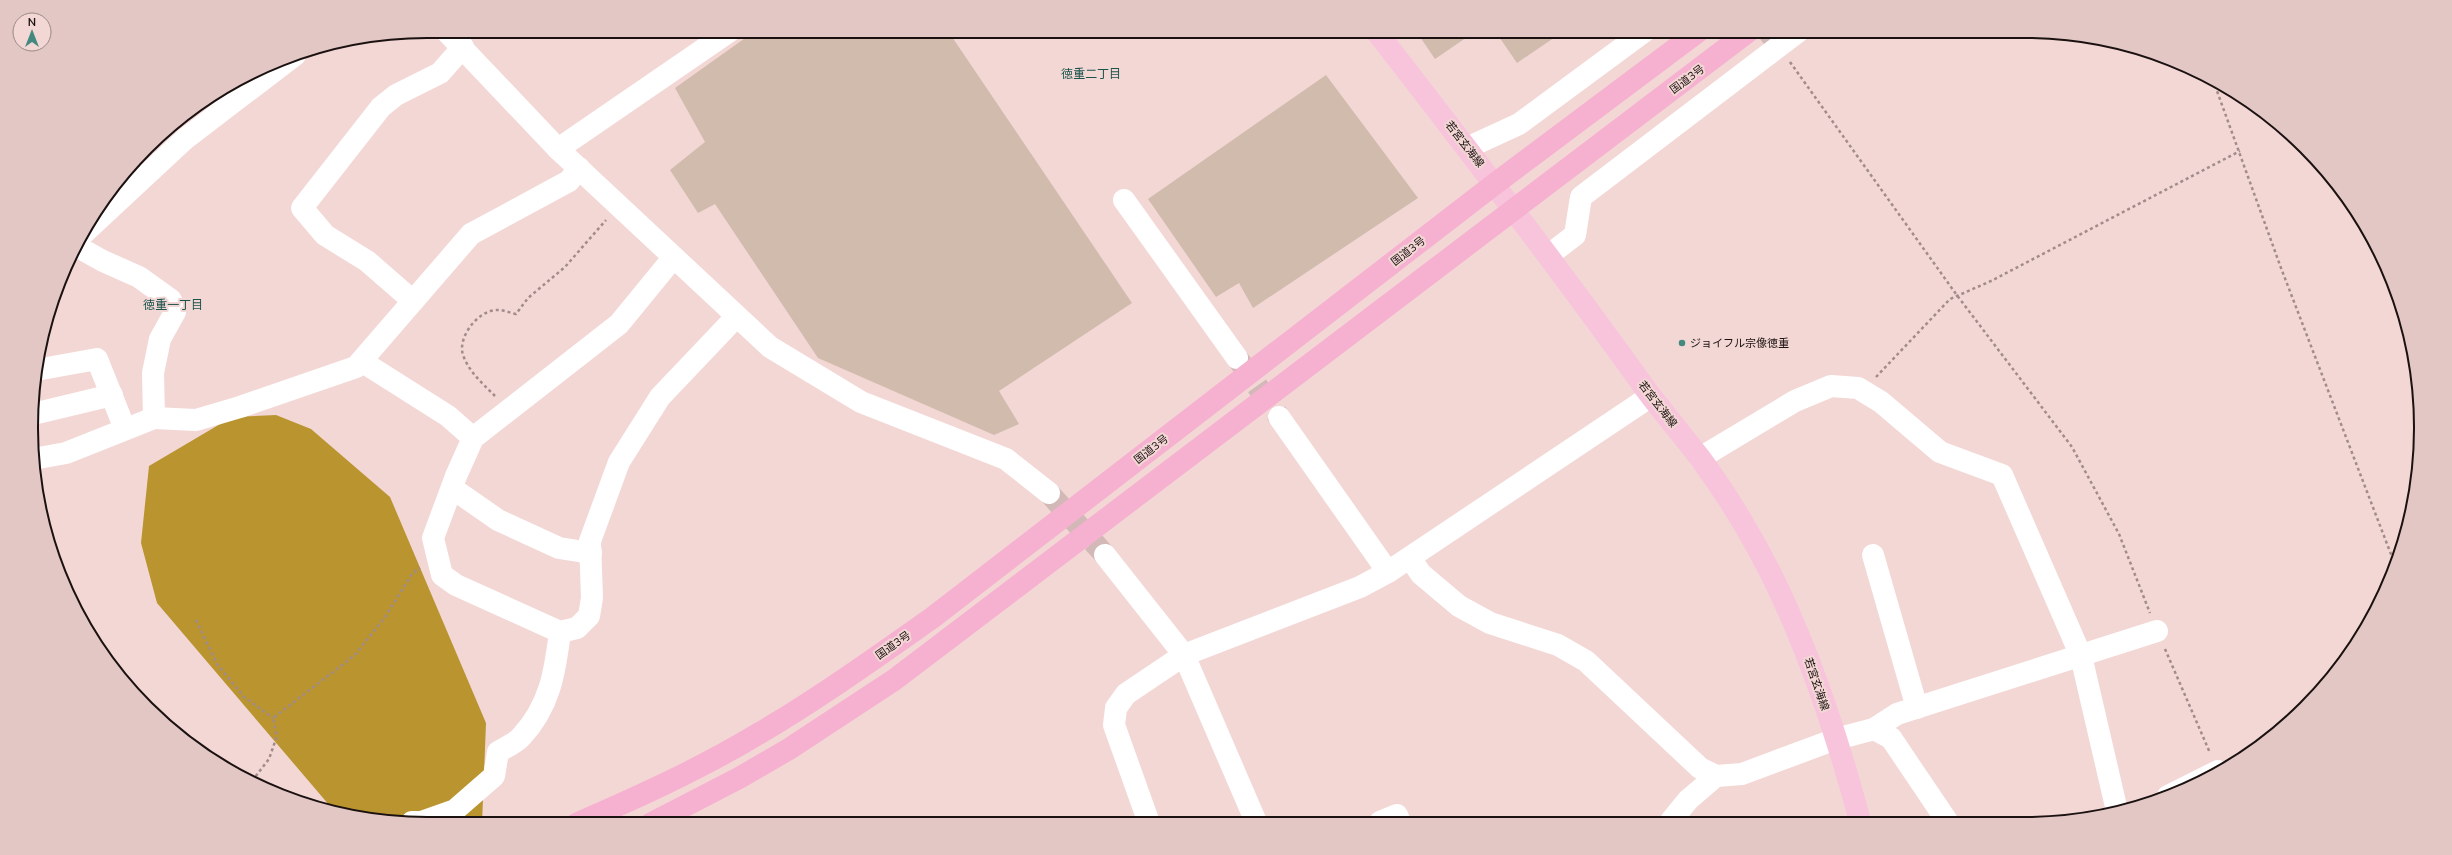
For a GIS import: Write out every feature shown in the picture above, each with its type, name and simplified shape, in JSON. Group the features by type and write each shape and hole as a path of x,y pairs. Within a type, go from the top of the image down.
{"highway":[{"name":"国道3号","path":"592,817 650,791 758,735 879,655 945,608 1496,183 1690,38"},
{"name":"国道3号","path":"664,817 739,778 783,753 894,680 1740,38"}],"main road":[{"name":"若宮玄海線","path":"1382,38 1496,183 1650,396 1700,458 1733,506 1769,570 1806,651 1836,740 1859,817"}],"street":[{"path":"453,38 558,149 736,317 770,347 861,402 1006,459 1049,493"},
{"path":"558,149 720,38"},
{"path":"1469,148 1519,124 1635,38"},
{"path":"1549,255 1575,235 1581,197 1790,38"},
{"path":"414,302 367,261 325,234 302,208 381,107 396,95 440,74 462,47"},
{"path":"103,213 178,133 271,71"},
{"path":"39,457 66,453 154,418 196,420 240,407 356,367 414,302 471,234 568,181 579,168"},
{"path":"1124,200 1237,358"},
{"path":"81,249 103,261 138,276 171,300 175,312 160,339 153,373 154,418"},
{"path":"674,258 619,324 473,438 433,538 436,555 442,574 456,584 560,632 577,628 589,616 592,598 590,541 619,462 660,397 736,317"},
{"path":"42,369 97,359 125,429"},
{"path":"368,366 448,416 473,438"},
{"path":"1700,458 1795,401 1831,386 1858,388 1881,402 1940,452 2002,475 2082,656 2116,806"},
{"path":"39,413 112,395"},
{"path":"1147,817 1114,725 1116,708 1126,694 1184,655 1360,587 1388,572 1650,396"},
{"path":"1279,417 1388,572"},
{"path":"452,488 498,520 559,548 591,553"},
{"path":"1105,555 1184,655 1254,817"},
{"path":"1873,555 1917,708"},
{"path":"1410,558 1421,574 1459,606 1490,623 1558,645 1586,661 1700,768 1716,776 1742,774 1836,740 1874,729 1896,714 2157,631"},
{"path":"435,817 455,810 494,776 498,752 521,737 544,705 555,676 560,632"},
{"path":"1874,729 1891,738 1944,817"},
{"path":"1674,817 1688,800 1716,776"}],"path":[{"path":"1779,46 1956,294 2072,447 2119,534 2157,631 2216,766"},
{"path":"2216,88 2281,268 2392,556"},
{"path":"1858,388 1880,374 1956,294 1991,281 2240,151"},
{"path":"508,411 470,370 463,355 462,343 468,328 482,316 497,309 516,314 528,298 565,267 618,206"},
{"path":"273,718 354,655 384,617 412,574 436,555"},
{"path":"196,620 217,664 244,697 273,718 277,736 269,759 255,777"}],"shaded area":[{"path":"276,415 311,429 390,497 486,723 482,817 428,817 377,814 328,804 157,603 141,543 149,466 232,417"}],"building":[{"path":"745,38 953,38 1132,303 999,391 1019,424 994,435 818,358 715,204 698,213 670,170 705,142 675,88"},
{"path":"1421,38 1466,38 1435,59"},
{"path":"1500,38 1554,38 1517,63"},
{"path":"1326,75 1418,198 1253,308 1239,283 1216,297 1148,199"}],"tunnel":[{"path":"1773,38 1779,46"},
{"path":"1238,359 1279,417"},
{"path":"1049,493 1105,555"}],"place":[{"name":"ジョイフル宗像徳重","path":"1682,343"}],"district":[{"name":"徳重二丁目","path":"1091,74"},
{"name":"徳重一丁目","path":"173,305"}]}
